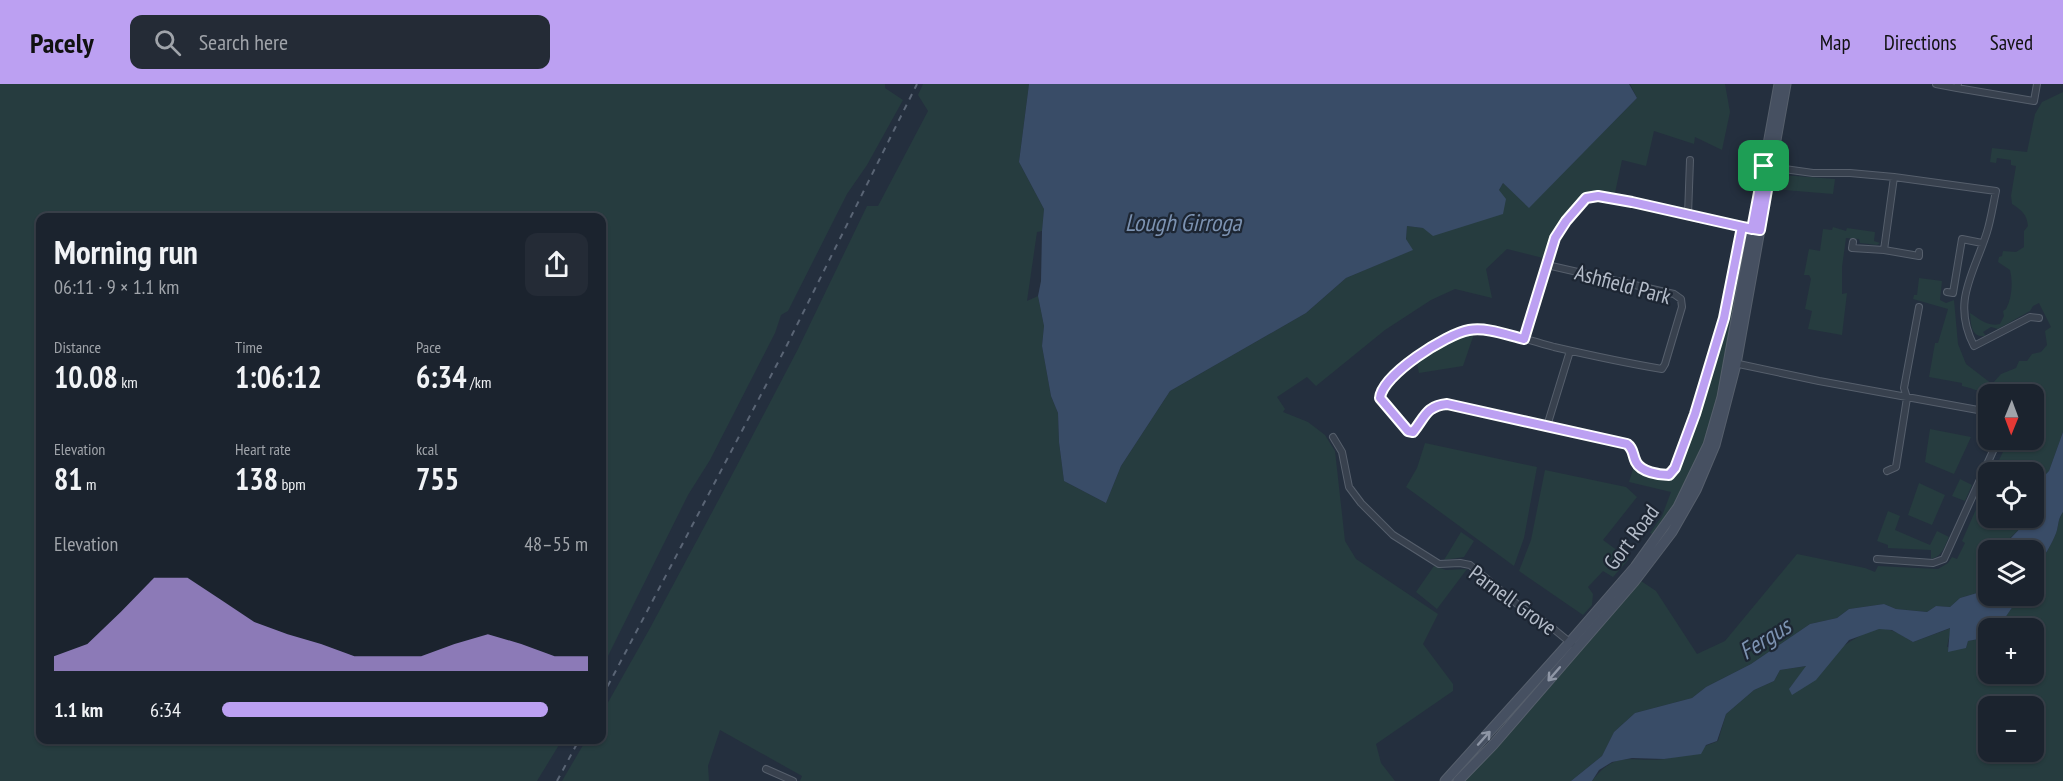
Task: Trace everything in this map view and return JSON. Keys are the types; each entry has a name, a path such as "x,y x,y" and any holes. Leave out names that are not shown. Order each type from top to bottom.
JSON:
{"main road":[{"name":"Gort Road","path":"1767,167 1779,84"},
{"name":"Gort Road","path":"1444,781 1634,582 1672,532 1696,490 1715,445 1732,363 1751,229 1786,84"},
{"name":"Gort Road","path":"1573,645 1635,567 1678,507 1708,445 1732,363"},
{"path":"1458,781 1493,745 1573,645"}],"street":[{"path":"1936,84 2034,101 2037,84"},
{"path":"1688,215 1690,159"},
{"path":"1767,167 1813,173 1850,173 1894,177 1996,191 1986,234 1964,297 1967,332 1974,346 2030,316 2039,318"},
{"path":"1884,250 1894,177"},
{"name":"Ashfield Park","path":"1547,426 1447,404 1436,405 1430,409 1413,432 1408,431 1380,398 1381,391 1432,345 1452,335 1470,330 1486,330 1570,351 1662,369 1682,307 1681,299 1674,294 1547,265 1555,238 1586,198 1605,197 1751,229"},
{"path":"1570,351 1547,426 1627,444 1632,448 1635,459 1642,469 1666,476 1673,473 1695,414 1751,229"},
{"path":"1947,292 1953,293 1963,230"},
{"path":"1962,239 1982,243"},
{"path":"1853,242 1852,248 1884,250 1919,256 1919,252"},
{"path":"1524,339 1547,265"},
{"path":"1887,471 1896,467 1907,398 1904,388 1919,307"},
{"path":"1732,363 1978,410"},
{"name":"Parnell Grove","path":"1333,437 1342,452 1349,488 1360,503 1393,535 1439,564 1470,565 1517,604 1573,645"},
{"path":"1877,559 1933,563 1944,559 1993,450"},
{"path":"766,769 793,781"}],"green space":[{"path":"0,84 885,84 885,88 903,100 867,165 847,194 788,311 781,315 775,333 710,460 688,495 606,660 606,213 36,213 36,744 560,744 537,781 0,781"},
{"path":"923,84 1029,84 1019,162 1044,209 1042,231 1037,232 1027,301 1038,296 1044,326 1042,346 1051,396 1058,413 1064,481 1106,503 1121,466 1170,391 1306,313 1346,278 1412,250 1406,239 1407,226 1423,228 1499,190 1503,183 1529,207 1637,98 1630,84 1725,84 1730,112 1722,150 1695,137 1694,144 1654,131 1646,166 1622,160 1615,193 1599,191 1587,193 1577,201 1553,230 1543,258 1507,249 1486,269 1492,298 1455,289 1431,300 1385,330 1316,386 1307,377 1277,397 1285,409 1283,412 1308,422 1325,435 1335,451 1345,541 1356,559 1438,614 1423,644 1453,684 1453,691 1376,744 1381,763 1395,781 800,781 802,776 720,730 708,766 709,781 562,781 584,744 606,744 606,706 649,630 798,349 867,206 878,206 928,111 918,95"},
{"path":"2063,92 2063,432 2049,471 2044,476 2044,462 1998,462 2004,450 2044,450 2044,384 1992,384 2001,374 2016,368 2019,361 2027,361 2032,354 2041,352 2047,345 2045,331 2051,327 2039,303 2030,311 1998,329 1991,327 1983,332 1986,336 1975,333 1970,313 1987,323 2000,324 2004,316 2003,311 2010,300 2012,285 2010,270 1998,262 1999,257 2002,256 2003,251 2016,252 2024,247 2024,231 2028,226 2023,213 2012,204 2011,196 2016,166 2011,165 2011,160 1997,158 1996,163 1990,162 1992,148 2027,152 2035,114 2042,102"},
{"path":"1782,175 1835,179 1833,194 1771,189 1774,180"},
{"path":"1833,227 1846,231 1847,228 1875,232 1874,241 1880,243 1877,245 1860,243 1859,239 1846,238 1842,267 1842,294 1847,293 1842,335 1808,329 1812,311 1805,309 1811,279 1809,275 1804,275 1809,249 1820,251 1823,229 1832,230"},
{"path":"1747,233 1749,236 1731,339 1715,408 1691,474 1673,509 1654,535 1650,533 1662,516 1671,492 1629,482 1634,466 1658,478 1669,478 1677,473 1700,411 1724,332 1744,236"},
{"path":"1919,278 1942,281 1940,300 1946,303 1954,300 1958,344 1966,364 1992,384 1978,384 1978,390 1962,386 1962,383 1929,377 1935,343 1938,343 1948,309 1913,299 1914,295 1917,295"},
{"path":"1474,334 1463,366 1419,373 1417,363 1430,353 1451,340"},
{"path":"1930,429 1971,437 1954,474 1925,462"},
{"path":"1425,443 1537,467 1524,538 1514,566 1406,487 1417,468"},
{"path":"1545,470 1626,487 1637,497 1603,540 1629,559 1613,577 1603,571 1588,587 1593,594 1592,605 1583,615 1519,571 1531,540"},
{"path":"1960,479 1972,485 1965,501 1952,496"},
{"path":"1919,483 1945,495 1932,525 1908,515"},
{"path":"1977,507 1978,528 2021,528 2010,540 1978,540 1977,593 1960,598 1950,607 1936,606 1927,612 1896,609 1884,604 1849,609 1837,618 1810,624 1751,664 1706,687 1692,698 1635,713 1614,732 1602,756 1571,781 1465,781 1641,581 1656,591 1697,654 1725,641 1797,554 1875,572 1878,566 1938,569 1948,563 1952,557 1957,559"},
{"path":"1888,511 1900,516 1895,530 1930,545 1937,531 1949,537 1941,553 1931,559 1931,550 1888,548 1888,545 1877,541"},
{"path":"2063,512 2063,781 1592,781 1601,771 1617,761 1670,758 1718,741 1726,714 1754,690 1774,681 1780,670 1807,666 1789,689 1845,645 1878,629 1892,631 1913,642 1951,628 1947,647 1966,648 1968,641 1978,639 1978,684 2044,684 2044,618 2005,618 2013,606 2044,606 2044,556 2053,540"},
{"path":"1461,532 1474,541 1464,557 1444,560"},
{"path":"1434,566 1446,570 1467,569 1437,609 1416,592"}],"water":[{"name":"Lough Girroga","path":"1029,84 1629,84 1637,98 1529,208 1503,183 1499,190 1506,199 1503,214 1433,236 1423,228 1407,226 1406,239 1413,250 1346,278 1306,313 1170,391 1121,466 1106,503 1064,481 1058,413 1051,396 1042,346 1044,326 1038,296 1041,281 1044,209 1019,162"},
{"path":"2063,432 2063,512 2051,545 2044,556 2044,540 2010,539 2020,528 2044,528 2044,476 2049,471"},
{"path":"1977,593 1978,606 2013,606 2005,618 1978,618 1978,639 1968,641 1966,648 1948,652 1950,628 1913,642 1892,630 1879,629 1849,640 1816,680 1792,695 1789,689 1806,666 1780,670 1774,681 1754,690 1726,714 1717,741 1706,745 1701,754 1664,759 1632,758 1612,762 1599,770 1592,781 1571,781 1602,756 1614,732 1635,713 1692,698 1706,687 1751,664 1810,624 1837,618 1849,609 1884,604 1896,609 1927,612 1936,606 1950,607 1960,598"}],"railway":[{"path":"606,689 785,349 917,84"},
{"path":"557,781 577,744"}],"route":[{"path":"1764,166 1752,229 1688,215 1632,202 1598,196 1586,198 1555,238 1524,339 1486,330 1470,330 1452,335 1432,345 1413,360 1385,385 1380,398 1408,431 1413,432 1430,409 1436,405 1447,404 1627,444 1632,448 1637,464 1642,469 1666,476 1673,473 1695,414 1724,318 1742,227 1760,230 1771,167 1764,166"}],"water label":[{"name":"Fergus","path":"1765,639"}]}
